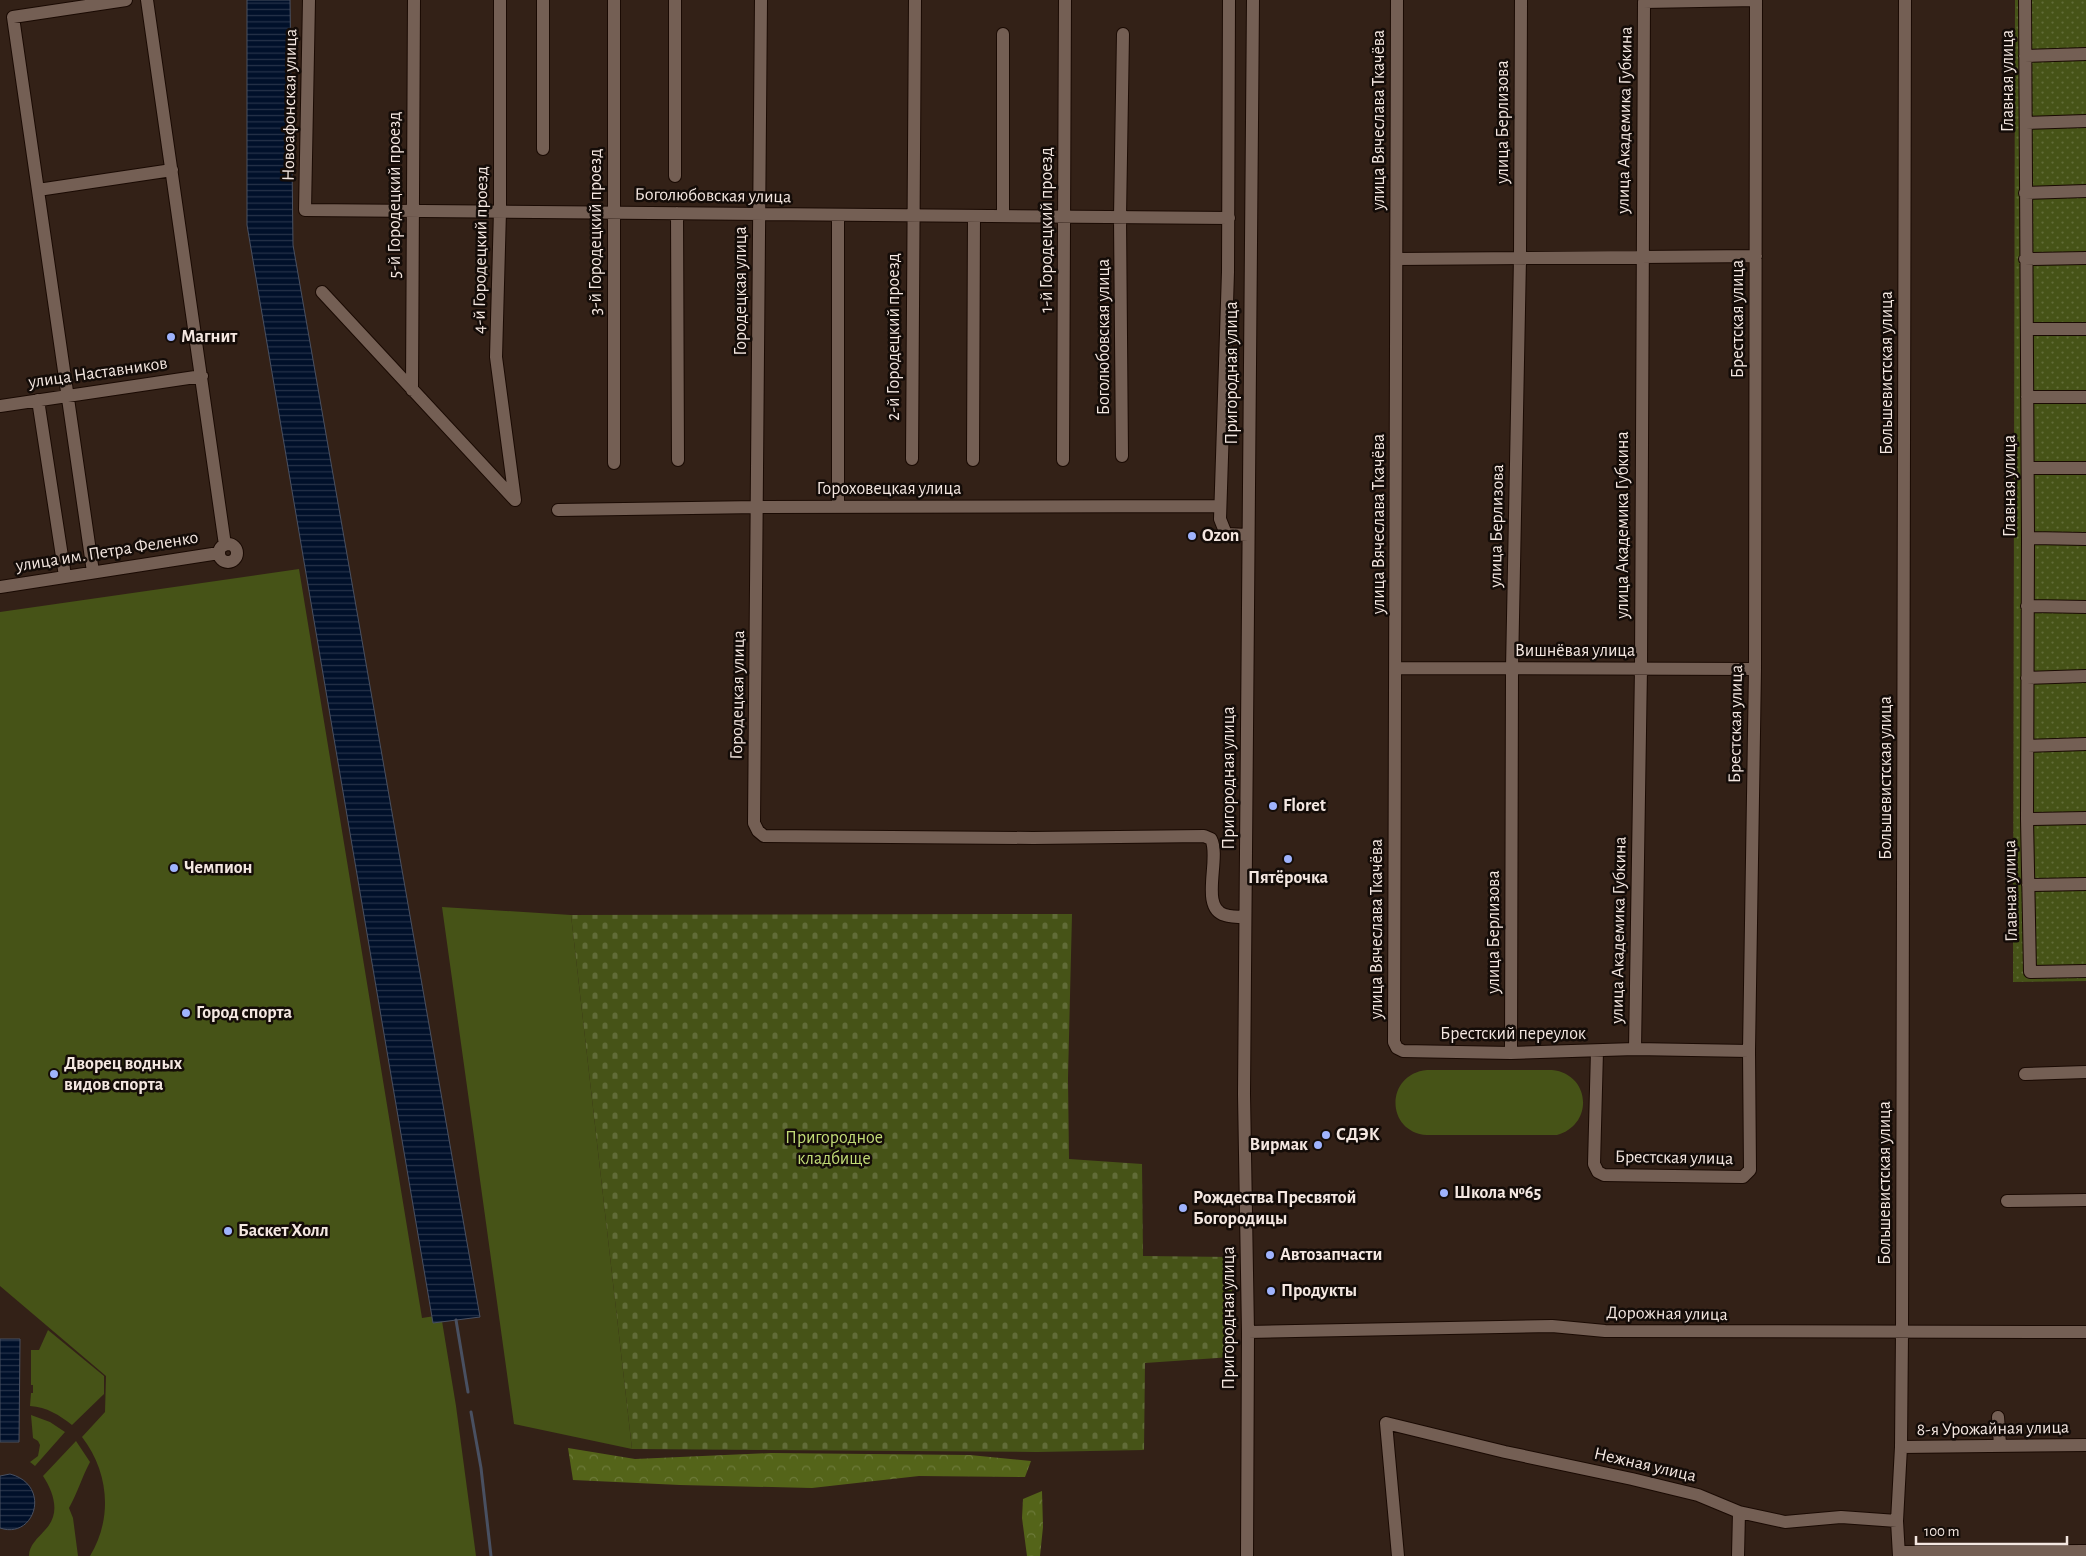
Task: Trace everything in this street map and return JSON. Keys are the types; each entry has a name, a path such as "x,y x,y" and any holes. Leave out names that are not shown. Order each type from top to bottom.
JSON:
{"street":[{"path":"93,572 13,17 126,0"},
{"path":"148,0 202,376"},
{"name":"Новоафонская улица","path":"305,210 309,0"},
{"name":"5-й Городецкий проезд","path":"412,390 414,0"},
{"name":"4-й Городецкий проезд","path":"412,390 515,500 496,357 500,211 500,0"},
{"path":"543,0 543,149"},
{"name":"3-й Городецкий проезд","path":"614,0 614,463"},
{"path":"675,0 676,176"},
{"name":"Городецкая улица","path":"761,0 754,823 758,831 764,836 1033,838 1204,836 1211,838 1215,846 1213,906 1226,916 1245,917"},
{"name":"2-й Городецкий проезд","path":"912,459 912,215 915,0"},
{"name":"1-й Городецкий проезд","path":"1063,460 1065,0"},
{"path":"1229,0 1229,218 1220,519 1226,534 1248,535"},
{"name":"Пригородная улица","path":"1247,1556 1248,1332 1244,1094 1252,0"},
{"name":"улица Вячеслава Ткачёва","path":"1397,0 1394,1042 1397,1048"},
{"name":"улица Берлизова","path":"1511,1054 1512,669 1520,258 1521,0"},
{"name":"улица Академика Губкина","path":"1635,1049 1641,668 1641,257 1644,2 1756,0"},
{"name":"Брестская улица","path":"1598,1051 1594,1164 1598,1172 1604,1174 1743,1177 1750,1170 1749,1051 1755,669 1756,0"},
{"name":"Большевистская улица","path":"1899,1554 1897,1521 1901,1447 1902,1333 1906,0"},
{"name":"Главная улица","path":"2025,0 2025,259 2028,468 2027,819 2030,972 2086,971"},
{"path":"1003,34 1003,216"},
{"name":"Боголюбовская улица","path":"1122,456 1120,217 1123,34"},
{"path":"2026,56 2086,54"},
{"path":"2026,123 2086,121"},
{"path":"38,190 172,170"},
{"path":"2025,193 2086,191"},
{"name":"Боголюбовская улица","path":"305,210 1229,218"},
{"path":"677,213 678,460"},
{"path":"838,214 838,507"},
{"path":"973,460 974,216"},
{"path":"1397,258 1756,256"},
{"path":"2025,259 2086,258"},
{"path":"1228,272 1250,272"},
{"path":"322,292 412,390"},
{"path":"2027,329 2086,329"},
{"name":"улица Наставников","path":"0,406 202,376"},
{"name":"улица им. Петра Феленко","path":"0,587 222,549 202,376"},
{"path":"2027,397 2086,397"},
{"path":"38,400 64,576"},
{"path":"2028,468 2086,468"},
{"name":"Гороховецкая улица","path":"558,510 758,507 1220,506"},
{"path":"2028,538 2086,539"},
{"path":"2027,606 2086,607"},
{"name":"Вишнёвая улица","path":"1396,668 1755,669"},
{"path":"2027,678 2086,676"},
{"path":"2028,746 2086,744"},
{"path":"2027,819 2086,818"},
{"path":"2028,885 2086,884"},
{"name":"Брестский переулок","path":"1397,1048 1403,1051 1511,1054 1635,1049 1749,1051"},
{"path":"2026,1074 2086,1072"},
{"path":"2007,1201 2086,1200"},
{"name":"Дорожная улица","path":"1248,1332 1552,1326 1605,1331 1902,1333 2002,1338 2086,1332"},
{"path":"1998,1417 2000,1445"},
{"name":"Нежная улица","path":"1398,1556 1386,1423 1505,1452 1642,1481 1698,1495 1739,1512 1785,1522 1840,1517 1897,1521"},
{"name":"8-я Урожайная улица","path":"1901,1447 2086,1445"},
{"path":"1738,1556 1739,1512"},
{"path":"1899,1554 1998,1554 2086,1551"}],"green space":[{"path":"2015,0 2086,0 2086,981 2013,982"},
{"name":"Город спорта","path":"299,569 422,1318 441,1315 456,1406 476,1556 90,1556 102,1526 105,1511 105,1495 98,1465 82,1437 105,1412 106,1376 0,1286 0,612"},
{"path":"442,907 571,915 632,1449 514,1424"},
{"name":"Пригородное кладбище","path":"1072,914 1068,1078 1069,1159 1142,1164 1143,1256 1232,1257 1232,1357 1145,1363 1144,1450 1037,1452 632,1449 571,915"},
{"path":"1427,1070 1552,1070 1565,1074 1574,1080 1583,1100 1582,1111 1577,1121 1569,1130 1557,1135 1427,1135 1413,1132 1403,1124 1397,1114 1397,1092 1403,1081 1413,1074"},
{"path":"48,1330 104,1376 104,1394 72,1425 52,1412 30,1406 31,1393 33,1393 33,1385 31,1385 31,1350 39,1350"},
{"path":"31,1415 50,1422 65,1432 35,1466 30,1462 38,1456 40,1445 33,1438"},
{"path":"76,1441 90,1462 69,1508 73,1518 78,1556 29,1556 32,1545 50,1524 53,1517 53,1496 43,1476"},
{"path":"568,1448 635,1459 771,1453 970,1455 1031,1461 1025,1477 919,1476 812,1488 680,1485 573,1480"},
{"path":"1042,1491 1043,1527 1040,1556 1027,1556 1022,1518 1023,1499"}],"water":[{"path":"247,0 290,0 293,245 480,1317 433,1323 247,225"},
{"path":"0,1339 20,1339 19,1442 0,1442"},
{"path":"10,1474 23,1480 31,1489 35,1499 34,1510 30,1519 22,1526 12,1530 0,1528 0,1476"}],"waterway":[{"path":"456,1320 468,1392"},
{"path":"471,1412 481,1468 491,1556"}],"place":[{"name":"Магнит","path":"171,337"},
{"name":"Ozon","path":"1192,536"},
{"name":"Floret","path":"1273,806"},
{"name":"Пятёрочка","path":"1288,859"},
{"name":"Чемпион","path":"174,868"},
{"name":"Город спорта","path":"186,1013"},
{"name":"Дворец водных видов спорта","path":"54,1074"},
{"name":"СДЭК","path":"1326,1135"},
{"name":"Вирмак","path":"1318,1145"},
{"name":"Школа №65","path":"1444,1193"},
{"name":"Рождества Пресвятой Богородицы","path":"1183,1208"},
{"name":"Баскет Холл","path":"228,1231"},
{"name":"Автозапчасти","path":"1270,1255"},
{"name":"Продукты","path":"1271,1291"}]}
